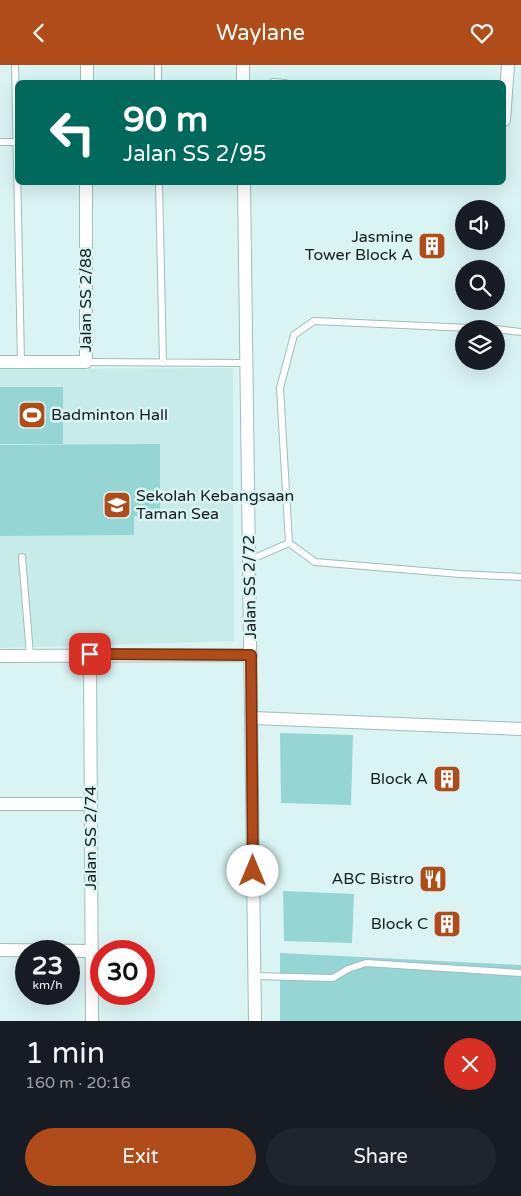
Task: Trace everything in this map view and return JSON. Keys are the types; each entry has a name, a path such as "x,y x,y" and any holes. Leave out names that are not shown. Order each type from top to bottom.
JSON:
{"street":[{"path":"87,65 87,80"},
{"path":"243,65 243,80"},
{"path":"506,82 508,65"},
{"name":"Jalan SS 2/88","path":"0,362 86,362 86,185"},
{"name":"Jalan SS 2/72","path":"244,185 252,718 254,1021"},
{"path":"0,656 90,654 251,655"},
{"name":"Jalan SS 2/74","path":"90,654 91,940"},
{"path":"252,718 521,729"},
{"path":"0,804 91,804"},
{"path":"0,950 90,951"},
{"name":"Jalan SS 2/74","path":"92,1005 92,1021"}],"lane":[{"path":"15,65 15,80"},
{"path":"158,65 158,80"},
{"path":"0,142 15,141"},
{"path":"17,185 21,362"},
{"path":"159,185 163,363"},
{"path":"289,543 280,388 294,335 314,321 455,327"},
{"path":"505,330 521,332"},
{"path":"86,362 247,363"},
{"path":"250,559 289,543"},
{"path":"289,543 315,562 521,577"},
{"path":"22,557 30,655"},
{"path":"254,976 334,977 348,969 366,963 521,973"}],"shaded area":[{"name":"Sekolah Kebangsaan Taman Sea","path":"233,368 234,641 0,648 0,369"},
{"name":"Badminton Hall","path":"0,387 63,387 63,444 0,444"},
{"path":"160,444 160,516 134,516 134,535 0,536 0,445"},
{"path":"280,733 353,735 351,805 281,803"},
{"path":"283,891 354,894 352,943 284,941"},
{"path":"280,953 521,965 521,1021 280,1021"}],"place":[{"name":"Jasmine Tower Block A","path":"432,246"},
{"name":"Badminton Hall","path":"32,415"},
{"name":"Sekolah Kebangsaan Taman Sea","path":"117,505"},
{"name":"Block A","path":"447,779"},
{"name":"ABC Bistro","path":"433,879"},
{"name":"Block C","path":"447,924"}],"route":[{"path":"90,654 251,655 253,871"}]}
